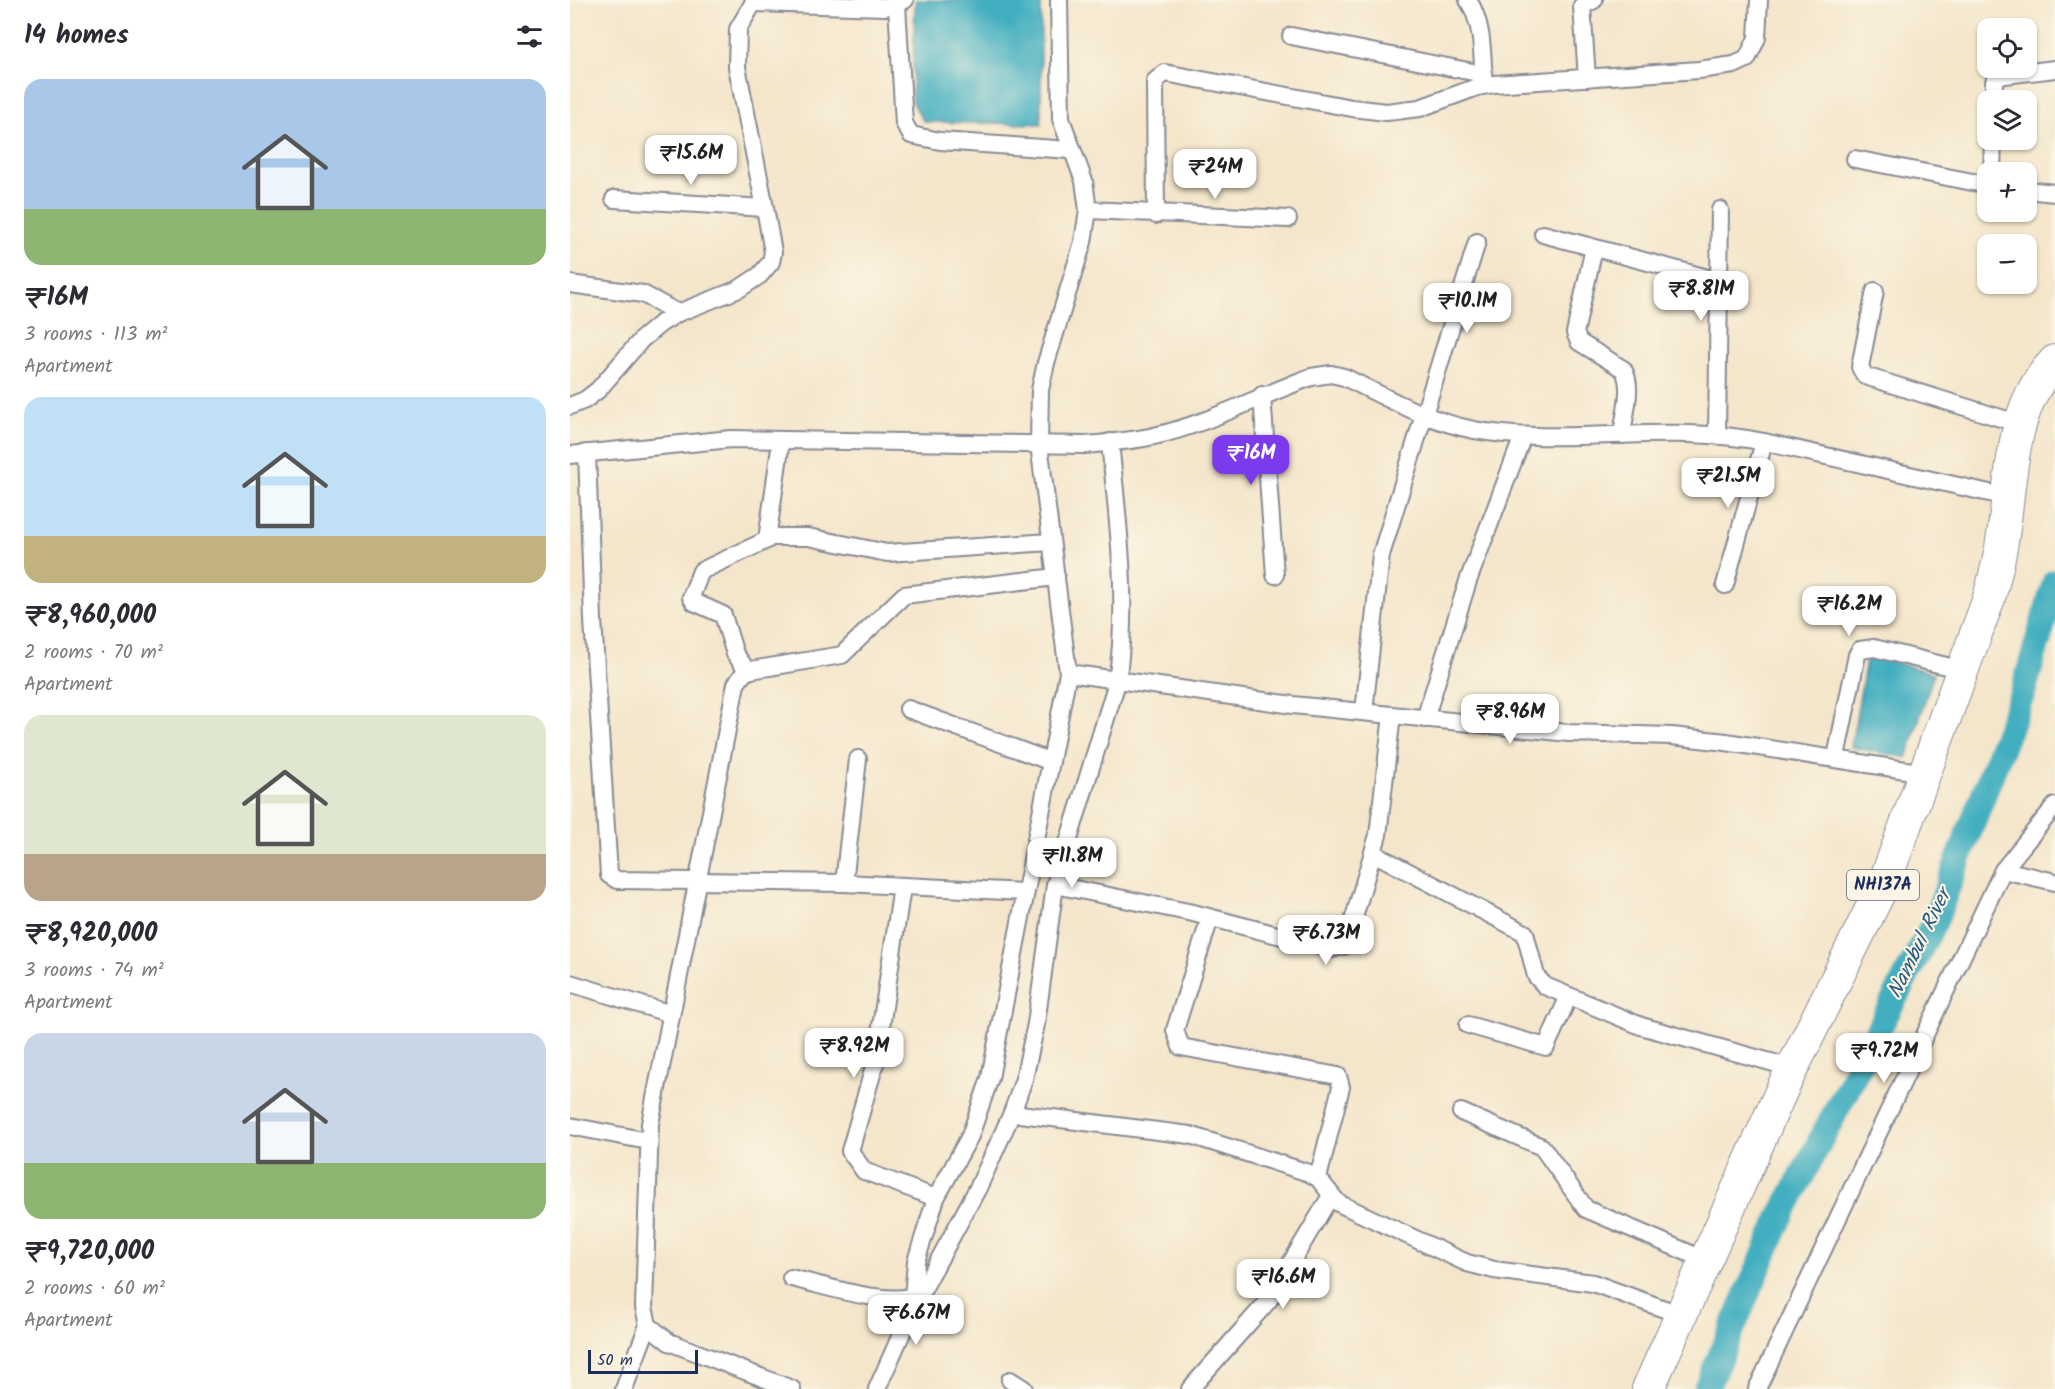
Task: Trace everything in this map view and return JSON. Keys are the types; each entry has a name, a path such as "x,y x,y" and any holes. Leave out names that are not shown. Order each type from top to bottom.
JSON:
{"highway":[{"name":"NH137A","path":"1648,1389 1792,1068 1868,918 1925,773 1999,564 2007,497 2020,424 2033,391 2055,361"}],"street":[{"path":"877,1389 912,1311 916,1261 936,1198 973,1130 990,1078 1014,967 1049,761 1068,673 1039,444 1041,390 1046,363 1083,242 1088,210 1084,181 1070,150 1059,108 1059,0"},
{"path":"1468,0 1475,11 1480,27 1484,80"},
{"path":"1587,78 1582,6 1594,0"},
{"path":"1291,36 1484,80 1587,78 1699,70 1734,65 1747,59 1757,38 1759,0"},
{"path":"570,406 585,400 598,390 642,339 678,313 739,289 765,270 773,252 737,67 738,29 754,1 885,7 901,3 904,123 911,135 940,141 1070,150"},
{"path":"1994,90 1997,76 2055,69"},
{"path":"1148,214 1155,81 1165,73 1352,108 1386,112 1420,108 1484,80"},
{"path":"1855,159 1977,183"},
{"path":"2037,191 2055,193"},
{"path":"614,199 765,208"},
{"path":"1088,210 1288,219"},
{"path":"1716,435 1720,210"},
{"path":"1543,234 1719,281"},
{"path":"1364,712 1381,555 1477,242"},
{"path":"1594,248 1575,333 1579,342 1623,369 1626,374 1628,385 1622,435"},
{"path":"570,284 643,294 678,313"},
{"path":"1875,291 1860,367 1865,376 2020,424"},
{"path":"570,455 695,441 1085,445 1154,436 1190,426 1262,395 1311,377 1331,374 1344,376 1425,416 1473,430 1523,436 1716,435 1764,442 2007,497"},
{"path":"1262,395 1275,575"},
{"path":"1425,719 1468,581 1523,436"},
{"path":"748,671 735,654 723,615 691,599 701,571 764,542 768,537 781,441"},
{"path":"791,1278 869,1295 913,1298 923,1291 979,1186 1012,1113 1024,1079 1036,1024 1055,885 1102,679 1124,606 1110,442"},
{"path":"1725,585 1764,442"},
{"path":"587,453 609,875 617,880 844,883 1025,892"},
{"path":"768,537 808,537 869,552 887,553 1051,542"},
{"path":"624,1389 648,1325 644,1307 648,1141 670,1014 736,684 748,671 842,655 904,595 1056,577"},
{"path":"1836,757 1857,655 1860,650 1874,648 1962,670"},
{"path":"1068,673 1425,719 1569,733 1672,736 1836,757 1925,773"},
{"path":"908,709 1049,761"},
{"path":"1055,885 1210,918 1331,949 1338,948 1349,940 1378,835 1392,715"},
{"path":"844,883 858,759"},
{"path":"1757,1389 2003,870 2055,806"},
{"path":"1373,853 1526,933 1538,980 1545,986 1641,1026 1792,1068"},
{"path":"2003,870 2055,882"},
{"path":"902,887 876,1060 850,1151 864,1172 936,1198"},
{"path":"1210,918 1175,1030 1176,1038 1181,1047 1338,1076 1341,1087 1318,1179"},
{"path":"570,983 670,1014"},
{"path":"1468,1024 1546,1047 1569,996"},
{"path":"1461,1112 1542,1147 1586,1209 1705,1260"},
{"path":"1012,1113 1190,1135 1309,1173 1318,1179 1330,1197 1338,1203 1480,1267 1593,1283 1681,1315"},
{"path":"570,1126 648,1141"},
{"path":"1190,1389 1269,1300 1330,1197"},
{"path":"648,1325 669,1342 792,1389"}],"water":[{"path":"915,0 1041,2 1041,124 924,122 912,102"},
{"path":"1867,655 1934,673 1907,758 1851,747"}],"waterway":[{"name":"Nambul River","path":"1706,1389 1781,1216 1934,923 2023,692 2055,582"}]}
